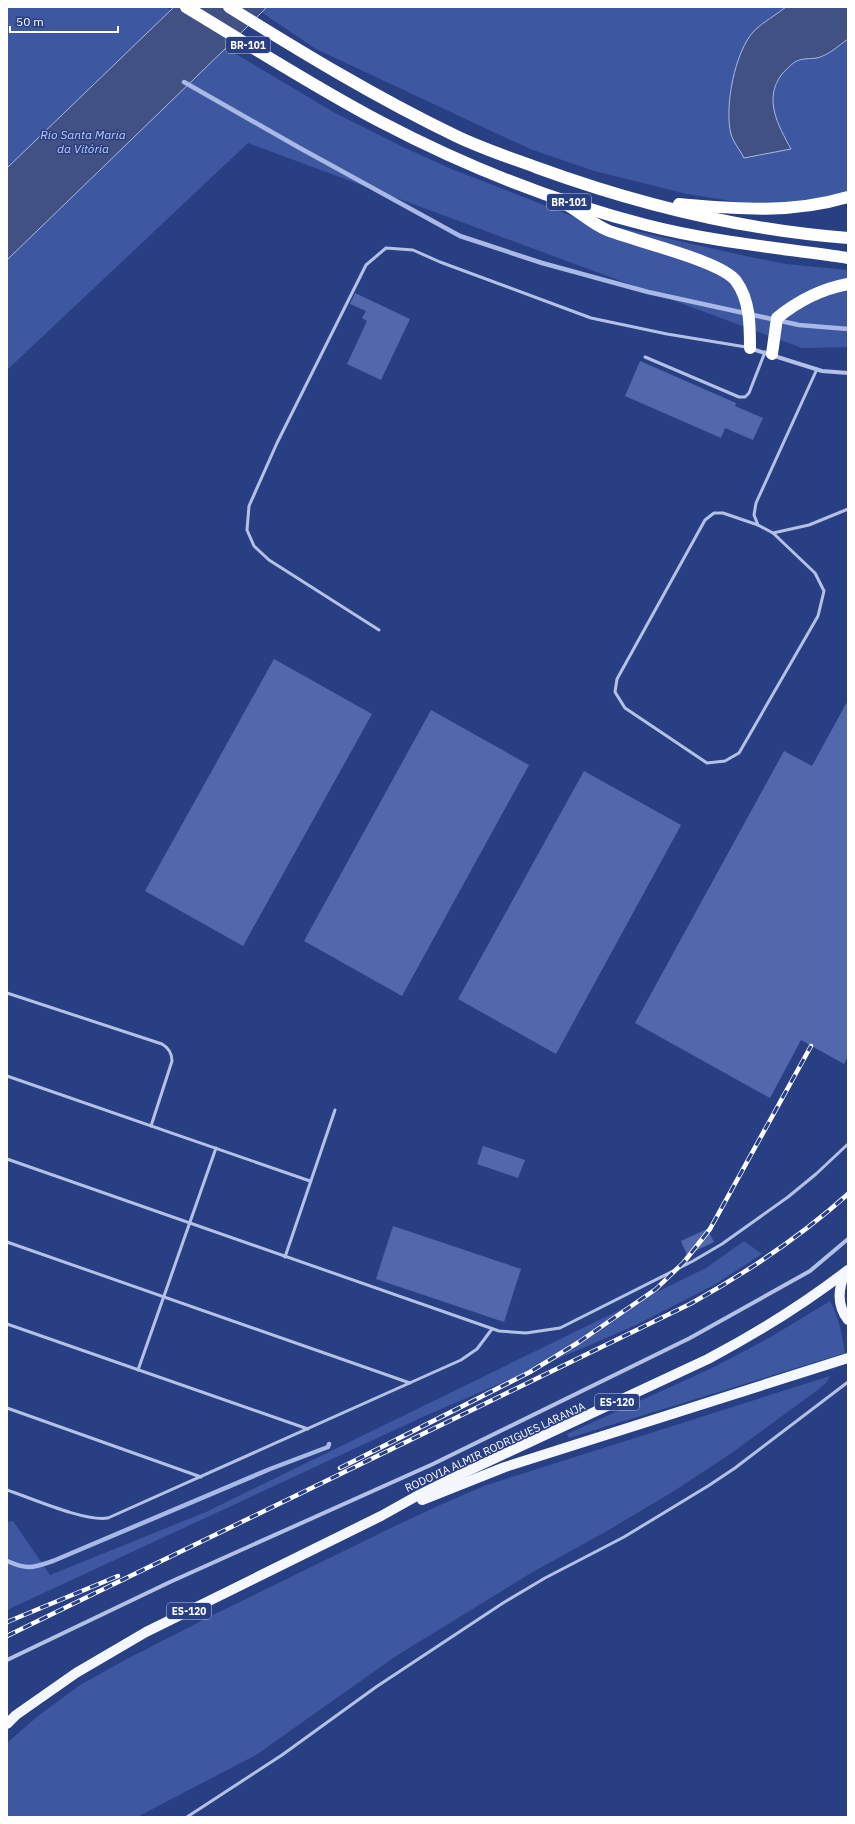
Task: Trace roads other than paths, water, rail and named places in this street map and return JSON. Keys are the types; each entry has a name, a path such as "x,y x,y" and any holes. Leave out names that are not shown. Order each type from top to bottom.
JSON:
{"highway":[{"name":"BR-101","path":"186,7 310,82 382,123 487,172 558,198 646,225 724,241 848,258"},
{"name":"BR-101","path":"228,7 325,67 457,137 569,180 639,201 729,222 802,235 848,238"},
{"path":"639,201 740,209 777,209 814,204 848,197"},
{"path":"558,198 605,230 716,267 735,279 744,294 750,320 750,348"},
{"path":"769,353 777,318 805,298 828,288 848,284"}],"main road":[{"path":"846,1272 840,1287 839,1301 844,1316 848,1320"},
{"name":"RODOVIA ALMIR RODRIGUES LARANJA","path":"7,1724 16,1715 76,1673 146,1632 381,1516 415,1497 462,1474 708,1359 737,1344 794,1309 846,1272"},
{"name":"RODOVIA ALMIR RODRIGUES LARANJA","path":"381,1516 505,1467 848,1358"}],"street":[{"path":"750,348 817,369 848,373"},
{"path":"7,1660 170,1582 433,1464 690,1338 810,1271 848,1239"}],"lane":[{"path":"379,630 269,560 254,546 247,530 249,506 277,443 366,265 386,248 413,250 440,262 591,318 667,334 750,348"},
{"path":"645,357 739,398 745,397 749,393 769,353"},
{"path":"758,526 754,515 756,503 817,369"},
{"path":"773,533 808,525 848,509"},
{"path":"714,513 723,513 773,533 815,573 824,591 818,616 739,753 725,761 707,763 625,708 616,692 617,679 705,520 714,513"},
{"path":"7,993 162,1044 168,1048 172,1056 172,1061 151,1126"},
{"path":"7,1076 310,1181"},
{"path":"285,1256 335,1110"},
{"path":"7,1159 492,1329 526,1333 560,1328 693,1261 722,1244 788,1197 816,1174 848,1144"},
{"path":"138,1370 216,1148"},
{"path":"7,1242 410,1383"},
{"path":"7,1324 308,1429"},
{"path":"7,1490 87,1517 100,1519 115,1515 470,1355 485,1341 492,1329"},
{"path":"187,1817 282,1755 376,1687 510,1599 545,1578 624,1537 708,1486 735,1468 848,1382"},
{"path":"7,1408 201,1477"}],"water":[{"name":"Rio Santa Maria da Vitória","path":"174,7 267,7 7,260 7,168"},
{"path":"786,7 848,7 848,39 821,57 803,59 795,62 782,74 776,83 773,102 774,112 781,131 791,149 744,158 732,137 729,123 730,95 737,65 747,40 754,31"}],"waterway":[{"path":"184,82 298,147 460,236 542,263 648,292 799,325 848,329"},
{"path":"7,1561 25,1567 53,1561 270,1469 328,1447 329,1444"}],"railway":[{"path":"340,1468 530,1372 579,1342 656,1289 684,1262 710,1229 811,1046"},
{"path":"7,1636 690,1304 732,1280 772,1254 792,1240 848,1194"},
{"path":"7,1622 118,1576"}]}
